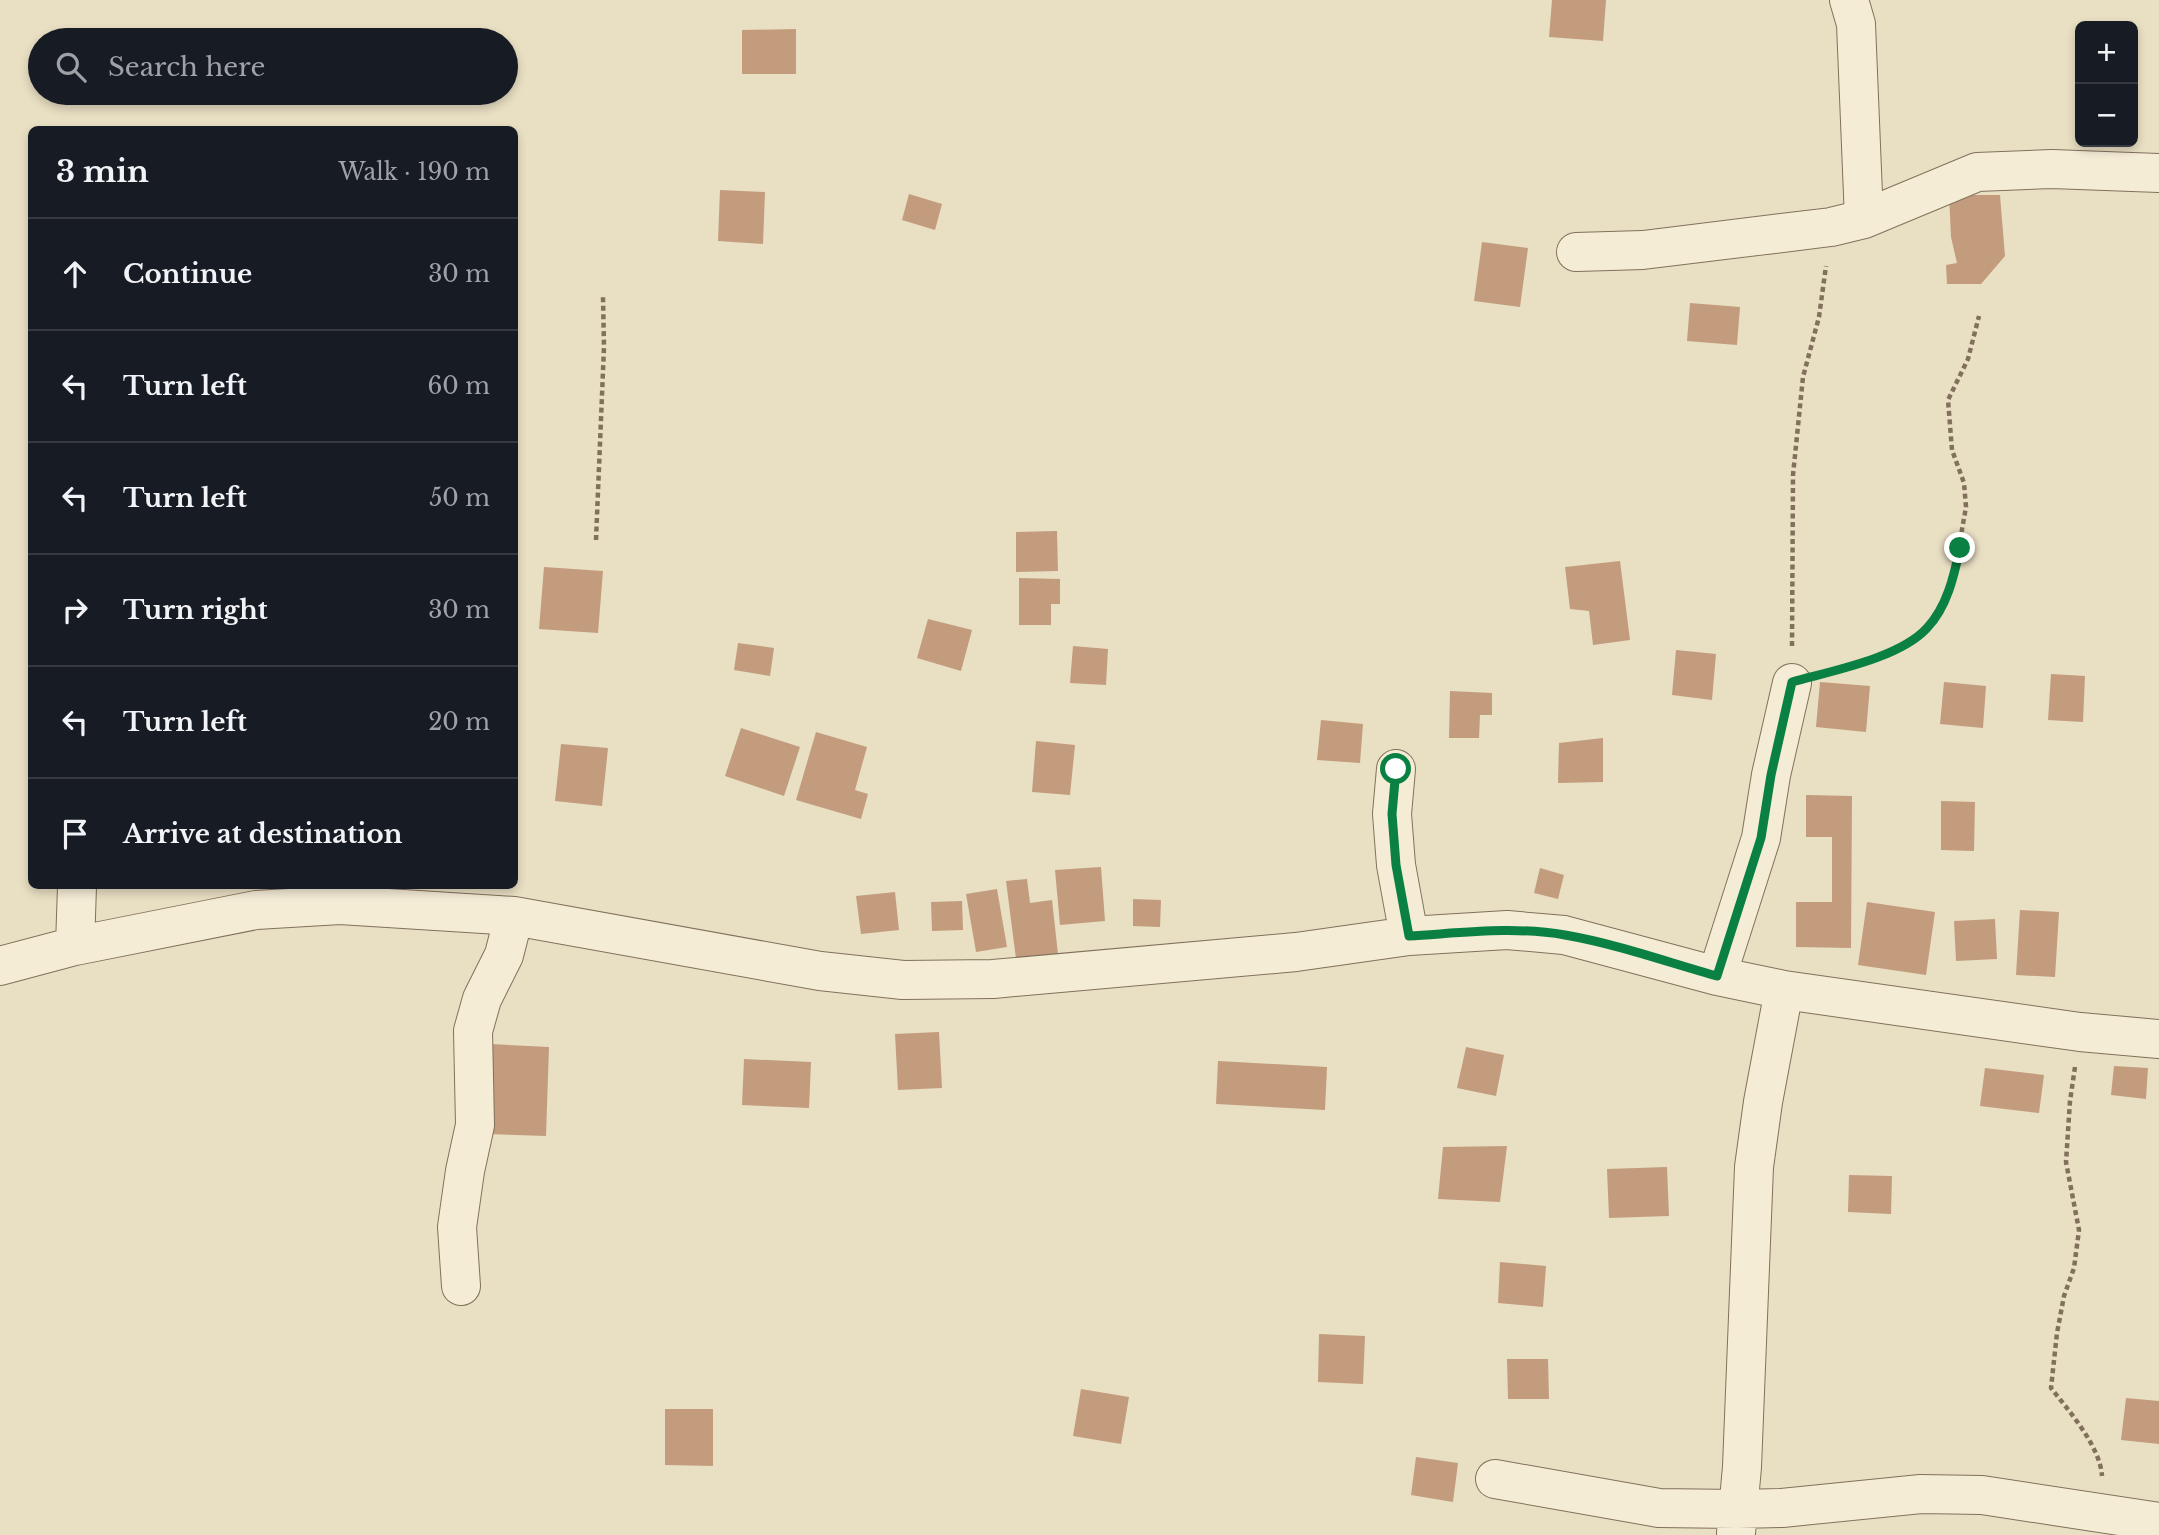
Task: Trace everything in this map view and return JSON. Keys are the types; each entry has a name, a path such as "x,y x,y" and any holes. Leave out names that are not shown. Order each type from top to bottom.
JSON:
{"street":[{"path":"1847,223 1856,24 1849,0"},
{"path":"1576,252 1643,250 1847,223 1924,196 1978,172 2052,169 2159,173"},
{"path":"1717,976 1761,838 1771,775 1792,682"},
{"path":"1396,769 1392,814 1396,865 1409,936"},
{"path":"75,946 77,889"},
{"path":"0,966 75,946 256,910 340,905 514,916 820,971 904,980 993,979 1296,952 1409,936 1507,930 1564,935 1717,976 1784,990 2080,1031 2159,1039"},
{"path":"461,1286 457,1227 464,1171 475,1125 473,1031 482,999 504,955 514,916"},
{"path":"1736,1522 1742,1467 1754,1167 1784,990"},
{"path":"1495,1479 1736,1522 1782,1508 1921,1494 1982,1495 2159,1522"}],"path":[{"path":"1847,223 1803,377 1793,475 1792,682 1904,647 1928,628 1944,602 1953,580 1966,507 1964,483 1952,450 1948,400 1968,359 1979,316"},
{"path":"596,540 604,346 603,297"},
{"path":"2080,1031 2070,1101 2066,1162 2080,1230 2074,1268 2064,1296 2057,1332 2051,1388 2075,1419 2101,1464 2105,1515"}],"building":[{"path":"1552,0 1606,0 1603,41 1549,37"},
{"path":"796,29 796,74 742,74 742,30"},
{"path":"720,190 765,192 763,244 718,241"},
{"path":"909,194 942,204 935,230 902,220"},
{"path":"1949,195 2000,195 2005,256 1981,284 1947,284 1946,265 1957,263 1951,237"},
{"path":"1482,242 1528,248 1520,307 1474,301"},
{"path":"1690,303 1740,307 1737,345 1687,341"},
{"path":"1057,531 1058,571 1016,572 1016,532"},
{"path":"1620,561 1630,640 1593,645 1589,611 1570,609 1565,567"},
{"path":"544,567 603,571 598,633 539,629"},
{"path":"1019,578 1060,579 1060,604 1051,604 1051,625 1019,625"},
{"path":"928,619 972,630 961,671 917,658"},
{"path":"738,643 774,648 770,676 734,670"},
{"path":"1073,646 1108,649 1106,685 1070,683"},
{"path":"1676,650 1716,654 1712,700 1672,695"},
{"path":"2051,674 2085,676 2083,722 2048,720"},
{"path":"1820,682 1870,686 1866,732 1816,727"},
{"path":"1944,682 1986,686 1983,728 1940,724"},
{"path":"1450,691 1492,693 1492,715 1480,715 1479,738 1449,738"},
{"path":"1321,720 1363,724 1360,763 1317,760"},
{"path":"741,728 800,747 784,796 725,776"},
{"path":"816,732 867,747 855,790 868,794 861,819 796,800"},
{"path":"1603,738 1603,782 1558,783 1559,743"},
{"path":"1036,741 1075,745 1070,795 1032,792"},
{"path":"561,744 608,748 602,806 555,801"},
{"path":"1806,795 1852,796 1851,948 1796,947 1796,902 1832,902 1832,837 1806,837"},
{"path":"1941,801 1975,802 1974,851 1941,850"},
{"path":"1101,867 1105,921 1060,925 1055,870"},
{"path":"1540,868 1564,875 1558,899 1534,893"},
{"path":"1027,879 1030,903 1052,900 1058,954 1016,959 1006,881"},
{"path":"997,889 1007,947 976,952 966,894"},
{"path":"895,892 899,930 861,934 856,896"},
{"path":"1133,899 1161,900 1160,927 1133,926"},
{"path":"962,901 963,930 932,931 931,902"},
{"path":"1867,902 1935,912 1926,975 1858,965"},
{"path":"2020,910 2059,912 2055,977 2016,975"},
{"path":"1995,919 1997,959 1956,961 1954,921"},
{"path":"939,1032 942,1088 898,1090 895,1034"},
{"path":"491,1044 549,1047 546,1136 487,1134"},
{"path":"1466,1047 1504,1055 1496,1096 1457,1088"},
{"path":"744,1059 811,1062 809,1108 742,1105"},
{"path":"1218,1061 1327,1067 1325,1110 1216,1104"},
{"path":"2114,1066 2148,1068 2146,1099 2111,1095"},
{"path":"1985,1068 2044,1075 2039,1113 1980,1106"},
{"path":"1507,1146 1500,1202 1438,1199 1443,1147"},
{"path":"1667,1167 1669,1216 1609,1218 1607,1169"},
{"path":"1849,1175 1892,1176 1891,1214 1848,1212"},
{"path":"1500,1262 1546,1266 1543,1307 1498,1303"},
{"path":"1319,1334 1365,1336 1363,1384 1318,1382"},
{"path":"1507,1359 1548,1359 1549,1399 1508,1399"},
{"path":"1081,1389 1129,1397 1121,1444 1073,1436"},
{"path":"2126,1398 2159,1401 2159,1444 2121,1440"},
{"path":"665,1409 713,1409 713,1466 665,1465"},
{"path":"1416,1457 1458,1463 1453,1502 1411,1495"}],"route":[{"path":"1396,769 1392,814 1396,865 1409,936 1507,930 1564,935 1717,976 1761,838 1771,775 1792,682 1904,647 1928,628 1944,602 1953,580 1960,548"}]}
